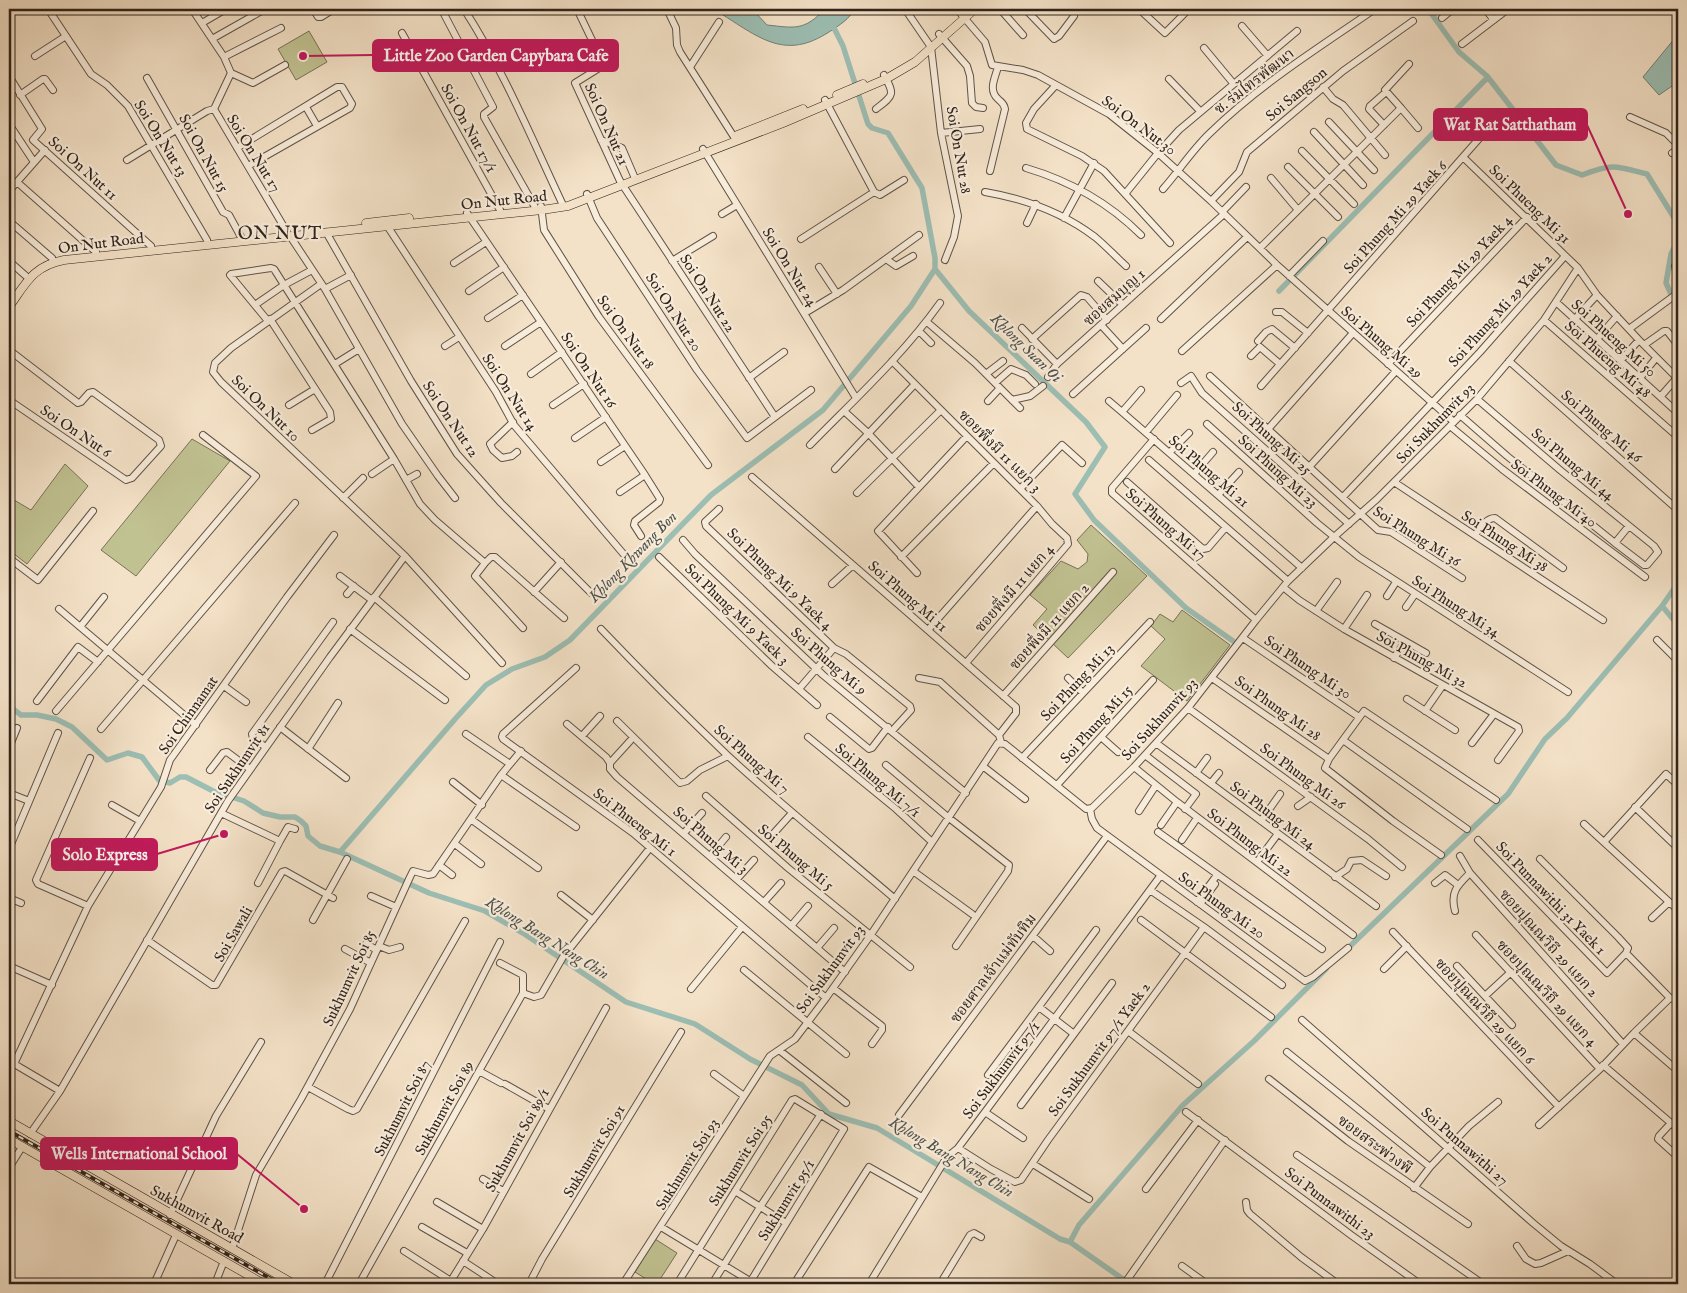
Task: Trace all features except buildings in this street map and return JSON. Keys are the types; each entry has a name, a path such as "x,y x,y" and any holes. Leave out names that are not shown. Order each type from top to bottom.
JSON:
{"main road":[{"name":"On Nut Road","path":"963,16 968,9"},
{"name":"On Nut Road","path":"468,215 500,210 564,207 826,102 885,77 930,44 963,16 975,9"},
{"name":"On Nut Road","path":"621,183 634,176 704,151 734,137 826,102"},
{"name":"On Nut Road","path":"9,307 36,272 54,262 386,223 539,208 588,196"},
{"name":"On Nut Road","path":"9,299 26,276 38,264 52,258 207,240 289,234"},
{"name":"Sukhumvit Road","path":"9,1121 294,1284"},
{"path":"22,1147 30,1134"},
{"name":"Sukhumvit Road","path":"9,1139 264,1284"}],"street":[{"name":"Soi On Nut 13","path":"48,9 91,74 107,85 128,106 207,240"},
{"path":"192,9 224,57 231,73 253,83 286,65"},
{"path":"202,24 226,9"},
{"path":"212,39 265,9"},
{"path":"313,9 318,17 321,17 334,9"},
{"path":"464,9 510,87 562,203"},
{"name":"Soi On Nut 21","path":"576,9 604,65 575,84 621,183"},
{"path":"667,9 676,28 677,46 734,137"},
{"path":"905,9 930,44"},
{"path":"1000,9 1023,35"},
{"path":"1025,9 1054,38 1059,36 1074,16"},
{"path":"1140,9 1165,33 1189,9"},
{"name":"ซ. ร่มไทรพัฒนา","path":"1163,189 1209,134 1275,77 1375,9"},
{"path":"1442,18 1453,9"},
{"path":"1484,9 1494,20"},
{"path":"1462,44 1508,9"},
{"name":"Soi On Nut 18","path":"444,14 492,107 484,114 484,117 539,208 544,230 599,317 708,465"},
{"path":"963,16 985,42 990,63 998,67 992,89 993,94 1004,103 1005,109 990,171"},
{"name":"Soi Sangson","path":"1211,202 1239,172 1247,152 1343,71 1413,21"},
{"path":"690,67 719,22"},
{"path":"1242,26 1267,55"},
{"path":"224,57 281,28"},
{"path":"1125,194 1179,130 1297,31"},
{"name":"Soi On Nut 17/1","path":"402,33 500,210"},
{"path":"36,56 66,36"},
{"path":"940,36 967,66 970,76 972,103 976,107 983,108"},
{"name":"Soi On Nut 28","path":"930,44 941,133 958,216 954,237 945,260"},
{"path":"1204,48 1233,83"},
{"path":"1384,125 1369,109 1370,106 1386,92 1386,88 1409,64"},
{"name":"Soi On Nut 30","path":"998,67 1023,70 1056,85 1110,114 1178,171 1291,278"},
{"name":"Soi On Nut 17","path":"231,73 214,110 289,234"},
{"name":"Soi On Nut 11","path":"9,76 42,129 33,140 151,246"},
{"path":"876,109 892,95 885,77"},
{"name":"Soi On Nut 15","path":"147,78 223,212 228,214 241,237"},
{"path":"1169,78 1200,111"},
{"path":"20,95 42,79 53,90"},
{"path":"1056,85 1034,109 1027,120 1026,127 1094,163 1104,171 1170,243"},
{"path":"237,148 337,87 341,87 352,104 350,108 248,166"},
{"path":"1323,87 1333,99 1343,105 1385,155"},
{"path":"1386,92 1418,128"},
{"path":"826,102 874,192 880,195 904,180"},
{"path":"306,107 318,126"},
{"path":"1260,248 1401,108"},
{"path":"127,160 150,144 207,111 214,110"},
{"name":"Soi Phung Mi 29 Yaek 6","path":"1260,386 1464,158 1499,116"},
{"path":"1630,117 1666,133 1676,149"},
{"path":"1329,122 1374,170"},
{"path":"9,124 34,162"},
{"path":"941,133 980,129"},
{"path":"1314,132 1363,185"},
{"path":"601,140 622,148 634,176"},
{"path":"9,191 45,150"},
{"name":"Soi On Nut 24","path":"704,151 805,310 856,398"},
{"path":"1302,151 1328,180 1354,204"},
{"name":"Soi Phueng Mi 31","path":"1464,158 1578,268 1597,295 1676,378 1661,396"},
{"path":"1064,218 1094,163"},
{"path":"1288,167 1338,218"},
{"path":"1026,168 1044,173 1080,189 1123,218 1141,235"},
{"path":"1271,178 1298,210"},
{"path":"16,182 96,252"},
{"name":"Soi On Nut 22","path":"621,183 775,418"},
{"name":"ซอยสมบุญ 1","path":"1048,377 1057,364 1223,213 1246,187"},
{"path":"801,239 874,192"},
{"path":"985,192 1013,197 1036,204 1064,218 1095,237 1126,266"},
{"name":"Soi On Nut 20","path":"588,196 598,218 697,370 747,438 775,418"},
{"path":"1027,223 1036,204"},
{"path":"722,214 738,205"},
{"name":"Soi On Nut 16","path":"468,215 584,384 660,500 635,521 634,525 642,536"},
{"name":"Soi Phung Mi 29 Yaek 4","path":"1388,364 1527,217"},
{"path":"9,221 52,258"},
{"name":"Soi On Nut 14","path":"386,223 496,392 513,422 632,564"},
{"name":"Soi On Nut 12","path":"324,230 411,381 457,454 501,503 591,593"},
{"path":"289,234 323,286 402,424 455,498"},
{"path":"805,310 837,294 919,235"},
{"path":"672,261 713,236"},
{"path":"1161,319 1247,237"},
{"path":"1291,278 1323,241"},
{"path":"454,263 486,242"},
{"path":"886,259 896,266 913,256"},
{"name":"Soi Phung Mi 29 Yaek 2","path":"1343,498 1433,403 1565,256"},
{"path":"9,261 26,276"},
{"path":"1678,262 1675,266 1678,282"},
{"path":"1182,351 1277,265"},
{"path":"469,291 504,267"},
{"path":"819,267 837,294"},
{"path":"312,430 331,419 330,412 269,320 231,274 273,268 335,364 420,504 435,520 485,563"},
{"name":"Soi Sukhumvit 93","path":"1090,809 1134,767 1188,708 1288,581 1394,482 1477,399 1544,320 1578,268"},
{"path":"255,305 284,285 312,270"},
{"name":"Soi On Nut 10","path":"351,275 323,286 295,301 226,352 215,363 213,372 221,382 405,556 502,663"},
{"name":"Soi Phung Mi 29","path":"1291,278 1433,403 1452,424"},
{"path":"1098,281 1124,305"},
{"path":"1629,329 1677,294"},
{"path":"488,318 523,295"},
{"path":"1032,339 1081,295 1087,297 1107,320"},
{"path":"1575,320 1597,295"},
{"name":"Soi Phueng Mi 50","path":"1556,302 1678,413"},
{"path":"810,445 928,322 940,303"},
{"path":"1276,312 1282,312 1308,333"},
{"path":"1597,339 1617,316"},
{"name":"Soi Phueng Mi 48","path":"1544,320 1678,436"},
{"path":"505,346 541,322"},
{"path":"928,322 986,374 1020,408"},
{"path":"1101,325 1123,349"},
{"path":"1022,328 1057,364"},
{"path":"1073,394 1146,328"},
{"path":"1258,341 1266,332 1272,329 1295,348"},
{"path":"919,331 930,342"},
{"path":"1644,345 1664,331 1667,331 1678,345"},
{"path":"1269,428 1353,333"},
{"path":"445,346 459,337"},
{"path":"1621,360 1639,340"},
{"path":"1251,356 1260,347 1280,364"},
{"path":"335,364 359,349"},
{"name":"Soi On Nut 6","path":"9,350 78,402 81,402 89,393 93,392 159,440 161,446 129,480 9,400"},
{"path":"531,374 562,352"},
{"path":"749,378 784,352"},
{"path":"1640,378 1656,358"},
{"name":"ซอยพึ่งมี 11 แยก 3","path":"892,361 1037,506 928,630"},
{"path":"986,374 1003,361"},
{"name":"Soi Phung Mi 46","path":"1510,361 1678,510"},
{"path":"988,401 1011,369 1026,375 1035,384"},
{"path":"1310,466 1396,371"},
{"name":"Soi Phung Mi 25","path":"1181,383 1191,376 1202,393 1349,524"},
{"name":"Soi Phung Mi 36","path":"1210,376 1269,428 1378,530 1392,532 1462,578"},
{"path":"553,405 584,384"},
{"path":"835,468 915,384"},
{"path":"1012,400 1030,396 1043,386"},
{"path":"289,406 315,389"},
{"path":"775,418 811,390"},
{"path":"1122,412 1141,390"},
{"path":"1146,432 1177,395"},
{"name":"Soi Phung Mi 44","path":"1477,399 1654,546 1658,552 1648,565 1645,566 1615,543"},
{"name":"Soi Phung Mi 21","path":"1109,401 1302,568"},
{"path":"857,494 941,410"},
{"path":"844,411 868,433 919,487"},
{"path":"1460,415 1507,456 1615,543 1628,526"},
{"path":"575,438 606,417"},
{"path":"513,422 490,444 493,450 502,458 512,456 518,452"},
{"name":"Soi Phung Mi 23","path":"1207,424 1334,537"},
{"name":"Soi Phung Mi 40","path":"1452,424 1502,469 1645,578"},
{"path":"1170,452 1189,433"},
{"path":"56,710 256,476 202,435"},
{"path":"917,573 878,531 966,437"},
{"name":"Soi Phung Mi 17","path":"1154,439 1112,488 1112,493 1256,620"},
{"path":"1020,489 1062,445 1082,463"},
{"path":"601,462 625,446"},
{"path":"1194,474 1213,452"},
{"path":"372,474 394,459"},
{"path":"1149,460 1288,581"},
{"path":"901,557 994,463"},
{"path":"1218,495 1239,472"},
{"path":"406,480 417,474"},
{"path":"620,492 645,475"},
{"name":"Soi Phung Mi 11","path":"752,477 1016,707 1016,711 999,735"},
{"path":"343,498 362,478"},
{"path":"1127,482 1203,549 1208,548 1226,527"},
{"name":"Soi Phung Mi 38","path":"1394,482 1603,620"},
{"path":"101,729 295,503"},
{"name":"ซอยพึ่งมี 11 แยก 4","path":"966,663 1066,547 1067,538 1037,506"},
{"name":"Soi Phung Mi 9 Yaek 4","path":"719,510 706,522 706,526 834,648 817,669"},
{"path":"9,558 38,580 93,511"},
{"path":"1475,535 1484,523 1495,518 1564,568"},
{"name":"Soi Chinnamat","path":"60,1091 16,1065 15,1062 88,906 161,787 170,760 334,535"},
{"name":"Soi Phung Mi 34","path":"1334,537 1359,557 1414,594 1568,692"},
{"name":"Soi Phung Mi 9","path":"682,540 817,669 966,793"},
{"name":"Soi Sukhumvit 81","path":"30,1134 60,1091 230,798 350,629 405,556"},
{"path":"523,628 475,576 491,556 495,557 564,618"},
{"name":"Soi Phung Mi 9 Yaek 3","path":"659,556 772,666 817,705"},
{"path":"534,592 562,562"},
{"path":"832,584 853,565"},
{"name":"ซอยพึ่งมี 11 แยก 2","path":"1003,696 1114,572"},
{"path":"340,576 373,598 466,676"},
{"path":"1316,611 1337,582"},
{"path":"1387,596 1396,582"},
{"path":"347,594 354,586"},
{"name":"Soi Phung Mi 32","path":"1283,587 1344,629 1519,728 1519,731 1498,760"},
{"path":"1406,607 1414,594"},
{"path":"1344,629 1367,595"},
{"path":"80,627 104,597"},
{"path":"59,609 196,725"},
{"path":"266,747 253,739 252,734 333,622"},
{"name":"Soi Phung Mi 13","path":"1022,758 1150,622"},
{"path":"1375,624 1426,653"},
{"path":"350,629 445,700"},
{"name":"Soi Phung Mi 7","path":"601,629 728,756 792,813 895,899"},
{"name":"Soi Phung Mi 30","path":"1242,638 1359,717"},
{"path":"1657,640 1678,661"},
{"path":"1394,658 1406,642"},
{"path":"37,701 78,647 98,662"},
{"path":"830,717 869,749 910,710 910,706 846,654 834,648"},
{"name":"Soi Phueng Mi 1","path":"576,668 503,734 503,739 633,833 826,998"},
{"path":"799,689 817,669"},
{"path":"919,678 940,682 999,735 1000,742 1086,808 1090,809"},
{"path":"1068,678 1084,694"},
{"name":"Soi Phung Mi 28","path":"1212,678 1330,759"},
{"name":"Soi Phung Mi 15","path":"1057,785 1153,680"},
{"path":"1426,711 1443,685"},
{"path":"224,686 246,702"},
{"path":"1407,700 1455,730"},
{"path":"308,749 338,703"},
{"name":"Soi Phung Mi 26","path":"1188,708 1368,839 1402,868"},
{"path":"1441,855 1327,771 1325,767 1364,711 1496,800"},
{"path":"1472,743 1494,714"},
{"path":"582,736 600,716"},
{"path":"617,720 680,782 687,781 700,770 728,756"},
{"name":"Soi Phung Mi 3","path":"567,724 606,757 610,763 611,771 845,972"},
{"path":"280,727 346,778"},
{"path":"9,748 17,728"},
{"path":"9,849 58,733"},
{"path":"466,734 510,764"},
{"name":"Soi Phung Mi 7/1","path":"808,737 896,809 932,842"},
{"path":"1101,737 1118,752"},
{"path":"1343,740 1467,829"},
{"path":"610,763 630,741"},
{"name":"Soi Sukhumvit 93","path":"770,1056 794,1039 826,998 870,936 1000,742"},
{"name":"Soi Phung Mi 24","path":"1156,743 1376,906"},
{"path":"452,874 439,865 472,820 501,775 521,751"},
{"path":"210,770 223,753 226,752 250,769"},
{"path":"1145,755 1196,794 1185,809"},
{"path":"88,906 38,884 36,880 90,758"},
{"path":"1196,772 1207,758"},
{"path":"886,765 1010,868 956,946"},
{"path":"984,767 1025,799"},
{"name":"Soi Phung Mi 22","path":"1134,767 1185,809 1353,935"},
{"path":"1211,783 1219,773"},
{"path":"1604,842 1666,774 1678,785"},
{"path":"501,775 576,827"},
{"path":"453,782 482,805"},
{"path":"1139,811 1156,786"},
{"path":"9,793 29,801"},
{"path":"1261,822 1280,794"},
{"name":"Soi Phung Mi 5","path":"706,796 788,868 910,967"},
{"path":"1298,806 1310,797"},
{"path":"1161,825 1177,802"},
{"path":"112,805 140,821"},
{"path":"1635,807 1678,848"},
{"name":"Soi Phung Mi 20","path":"1090,809 1094,824 1107,836 1305,981 1313,977 1348,948"},
{"path":"221,813 280,841"},
{"path":"684,833 702,813"},
{"path":"774,833 792,813"},
{"path":"1182,840 1197,818"},
{"path":"472,820 538,868"},
{"path":"1584,824 1678,910"},
{"path":"258,883 288,827 295,829"},
{"path":"1158,832 1322,949"},
{"path":"1257,862 1277,834"},
{"name":"ซอยศาลเจ้าแม่ทับทิม","path":"899,1115 1107,836"},
{"path":"710,856 726,837"},
{"name":"Soi Punnawithi 31 Yaek 1","path":"1478,840 1607,973 1626,953"},
{"path":"455,844 481,864"},
{"path":"500,964 523,975 523,993 534,997 541,995 563,957 650,848"},
{"name":"ซอยปุณณวิถี 29 แยก 2","path":"1460,856 1470,873 1623,1044"},
{"path":"313,920 330,897 347,859"},
{"path":"1335,877 1347,869 1351,861 1358,859 1386,876"},
{"path":"1540,859 1618,937 1628,948 1626,953 1670,998 1678,1000"},
{"path":"737,879 754,860"},
{"name":"Sukhumvit Soi 85","path":"232,1249 256,1174 308,1087 350,1009 413,871 431,875 439,865"},
{"name":"Soi Sawali","path":"147,940 212,985 216,985 282,872 285,871 330,897"},
{"path":"913,871 972,914"},
{"path":"1455,911 1453,899 1458,885 1470,873"},
{"name":"Soi Sukhumvit 97/1","path":"869,1284 947,1157 958,1148 1161,875"},
{"path":"1435,883 1445,875 1458,885"},
{"path":"1199,903 1218,876"},
{"path":"764,902 781,883"},
{"path":"1150,890 1204,927 1282,985"},
{"path":"561,895 593,920"},
{"path":"371,896 396,907"},
{"path":"9,898 21,903"},
{"path":"1652,918 1669,902"},
{"path":"791,926 808,906"},
{"path":"1141,920 1271,1017"},
{"path":"308,1087 348,1110 357,1109 466,921"},
{"path":"692,989 742,927"},
{"name":"Soi Sukhumvit 97/1 Yaek 2","path":"958,1148 1015,1182 1021,1180 1048,1140 1204,927"},
{"path":"817,948 834,928"},
{"path":"988,1075 1096,930"},
{"name":"ซอยปุณณวิถี 29 แยก 6","path":"1393,932 1559,1107"},
{"name":"ซอยปุณณวิถี 29 แยก 4","path":"1476,935 1601,1067 1678,1129"},
{"path":"1033,936 1050,951"},
{"name":"Sukhumvit Soi 87","path":"325,1284 500,942"},
{"path":"366,944 389,950 400,947"},
{"path":"1384,969 1407,946"},
{"path":"345,948 371,963"},
{"path":"9,966 52,985"},
{"path":"1457,966 1512,1025"},
{"path":"744,970 846,1054"},
{"path":"1485,996 1511,972"},
{"path":"1021,1104 1112,983"},
{"path":"833,988 882,1026 882,1030 872,1044"},
{"name":"Sukhumvit Soi 89","path":"359,1284 523,993"},
{"path":"1539,1125 1601,1067 1670,998"},
{"path":"1039,1007 1074,1034"},
{"name":"Sukhumvit Soi 89/1","path":"450,1282 483,1229 606,1008"},
{"name":"Soi Punnawithi 27","path":"1302,1020 1533,1223 1568,1251 1590,1264 1617,1284"},
{"path":"1128,1031 1198,1084"},
{"name":"Sukhumvit Soi 91","path":"529,1284 542,1259 681,1032"},
{"path":"1634,1033 1678,1071"},
{"path":"170,1214 216,1116 261,1042"},
{"path":"778,1050 846,1103"},
{"name":"ซอยสระพ่วงพี","path":"1287,1052 1430,1167"},
{"name":"Sukhumvit Soi 93","path":"623,1284 662,1227 770,1056"},
{"path":"479,1071 549,1109"},
{"path":"714,1074 744,1096"},
{"name":"ซอยสระพ่วงพี","path":"1269,1079 1348,1141 1468,1224"},
{"name":"Sukhumvit Soi 95","path":"677,1284 792,1100 795,1099 844,1129"},
{"path":"1414,1188 1430,1167 1469,1126 1498,1102"},
{"path":"985,1112 1023,1138"},
{"name":"Soi Punnawithi 23","path":"1186,1112 1420,1284"},
{"path":"712,1284 821,1114"},
{"path":"1146,1189 1198,1120"},
{"path":"1671,1123 1658,1139 1678,1157"},
{"name":"Sukhumvit 95/1","path":"749,1283 844,1129"},
{"path":"1127,1280 1225,1140"},
{"path":"9,1168 22,1147"},
{"name":"Soi Punnawithi 23","path":"1297,1155 1482,1284"},
{"path":"1033,1164 1089,1199"},
{"path":"795,1284 869,1167 922,1197"},
{"path":"483,1179 503,1191"},
{"path":"735,1191 786,1223"},
{"path":"437,1202 483,1229"},
{"path":"1246,1202 1247,1210 1250,1214 1301,1257 1338,1284"},
{"path":"422,1227 467,1253"},
{"path":"662,1227 749,1283"},
{"path":"940,1284 970,1234 974,1233 981,1236"},
{"path":"154,1284 176,1235"},
{"path":"1516,1246 1526,1259 1535,1264 1568,1251"},
{"path":"404,1251 450,1282"},
{"path":"214,1284 224,1261"},
{"path":"463,1261 495,1282"},
{"path":"1182,1266 1207,1284"}],"green space":[{"path":"309,31 327,62 296,80 278,49"},
{"path":"192,439 230,461 136,576 101,550"},
{"path":"65,464 88,486 27,564 9,550 9,497 31,510"},
{"path":"1091,525 1147,576 1068,658 1033,625 1047,609 1030,595 1061,561 1078,569 1087,562 1088,554 1077,540"},
{"path":"1182,610 1230,645 1187,701 1141,666 1165,639 1151,626 1160,614 1173,622"},
{"path":"655,1239 677,1253 657,1284 635,1272"}],"water":[{"path":"722,9 752,9 767,25 792,27 805,25 825,9 855,9 840,24 814,40 800,45 787,45 774,43 750,32 723,15"},
{"path":"1678,37 1678,82 1659,95 1643,77 1675,38"}],"waterway":[{"path":"1428,9 1459,52 1487,76 1556,165 1582,175 1608,167 1628,169 1647,174 1678,224"},
{"name":"Khlong Suan Oi","path":"831,22 843,46 868,124 872,128 888,133 922,188 935,258 935,269 969,311 1086,422 1105,447 1075,494 1094,520 1186,608 1233,641"},
{"path":"1279,291 1488,77"},
{"path":"1678,240 1671,254 1666,283 1678,309"},
{"name":"Khlong Khwang Bon","path":"340,852 486,685 512,669 545,657 570,640 711,495 823,410 911,306 935,269"},
{"path":"1345,951 1508,794 1545,739 1567,718 1662,606 1678,583"},
{"path":"1662,606 1678,625"},
{"name":"Khlong Bang Nang Chin","path":"9,706 21,715 37,715 56,719 72,727 107,760 128,753 142,757 159,780 170,783 180,777 186,777 213,791 244,801 263,813 280,817 295,817 306,826 308,836 320,846 340,852 429,893 485,911 523,933 626,1002 695,1024 750,1059 802,1085 829,1114 877,1128 1060,1239 1070,1242 1130,1284"},
{"path":"1070,1242 1079,1225 1183,1105 1254,1041 1326,969"}],"railway":[{"path":"9,1131 280,1284"}],"place":[{"name":"Little Zoo Garden Capybara Cafe","path":"303,56"},
{"name":"Wat Rat Satthatham","path":"1628,214"},
{"name":"Solo Express","path":"224,834"},
{"name":"Wells International School","path":"304,1209"}],"district":[{"name":"ON NUT","path":"280,233"}]}
